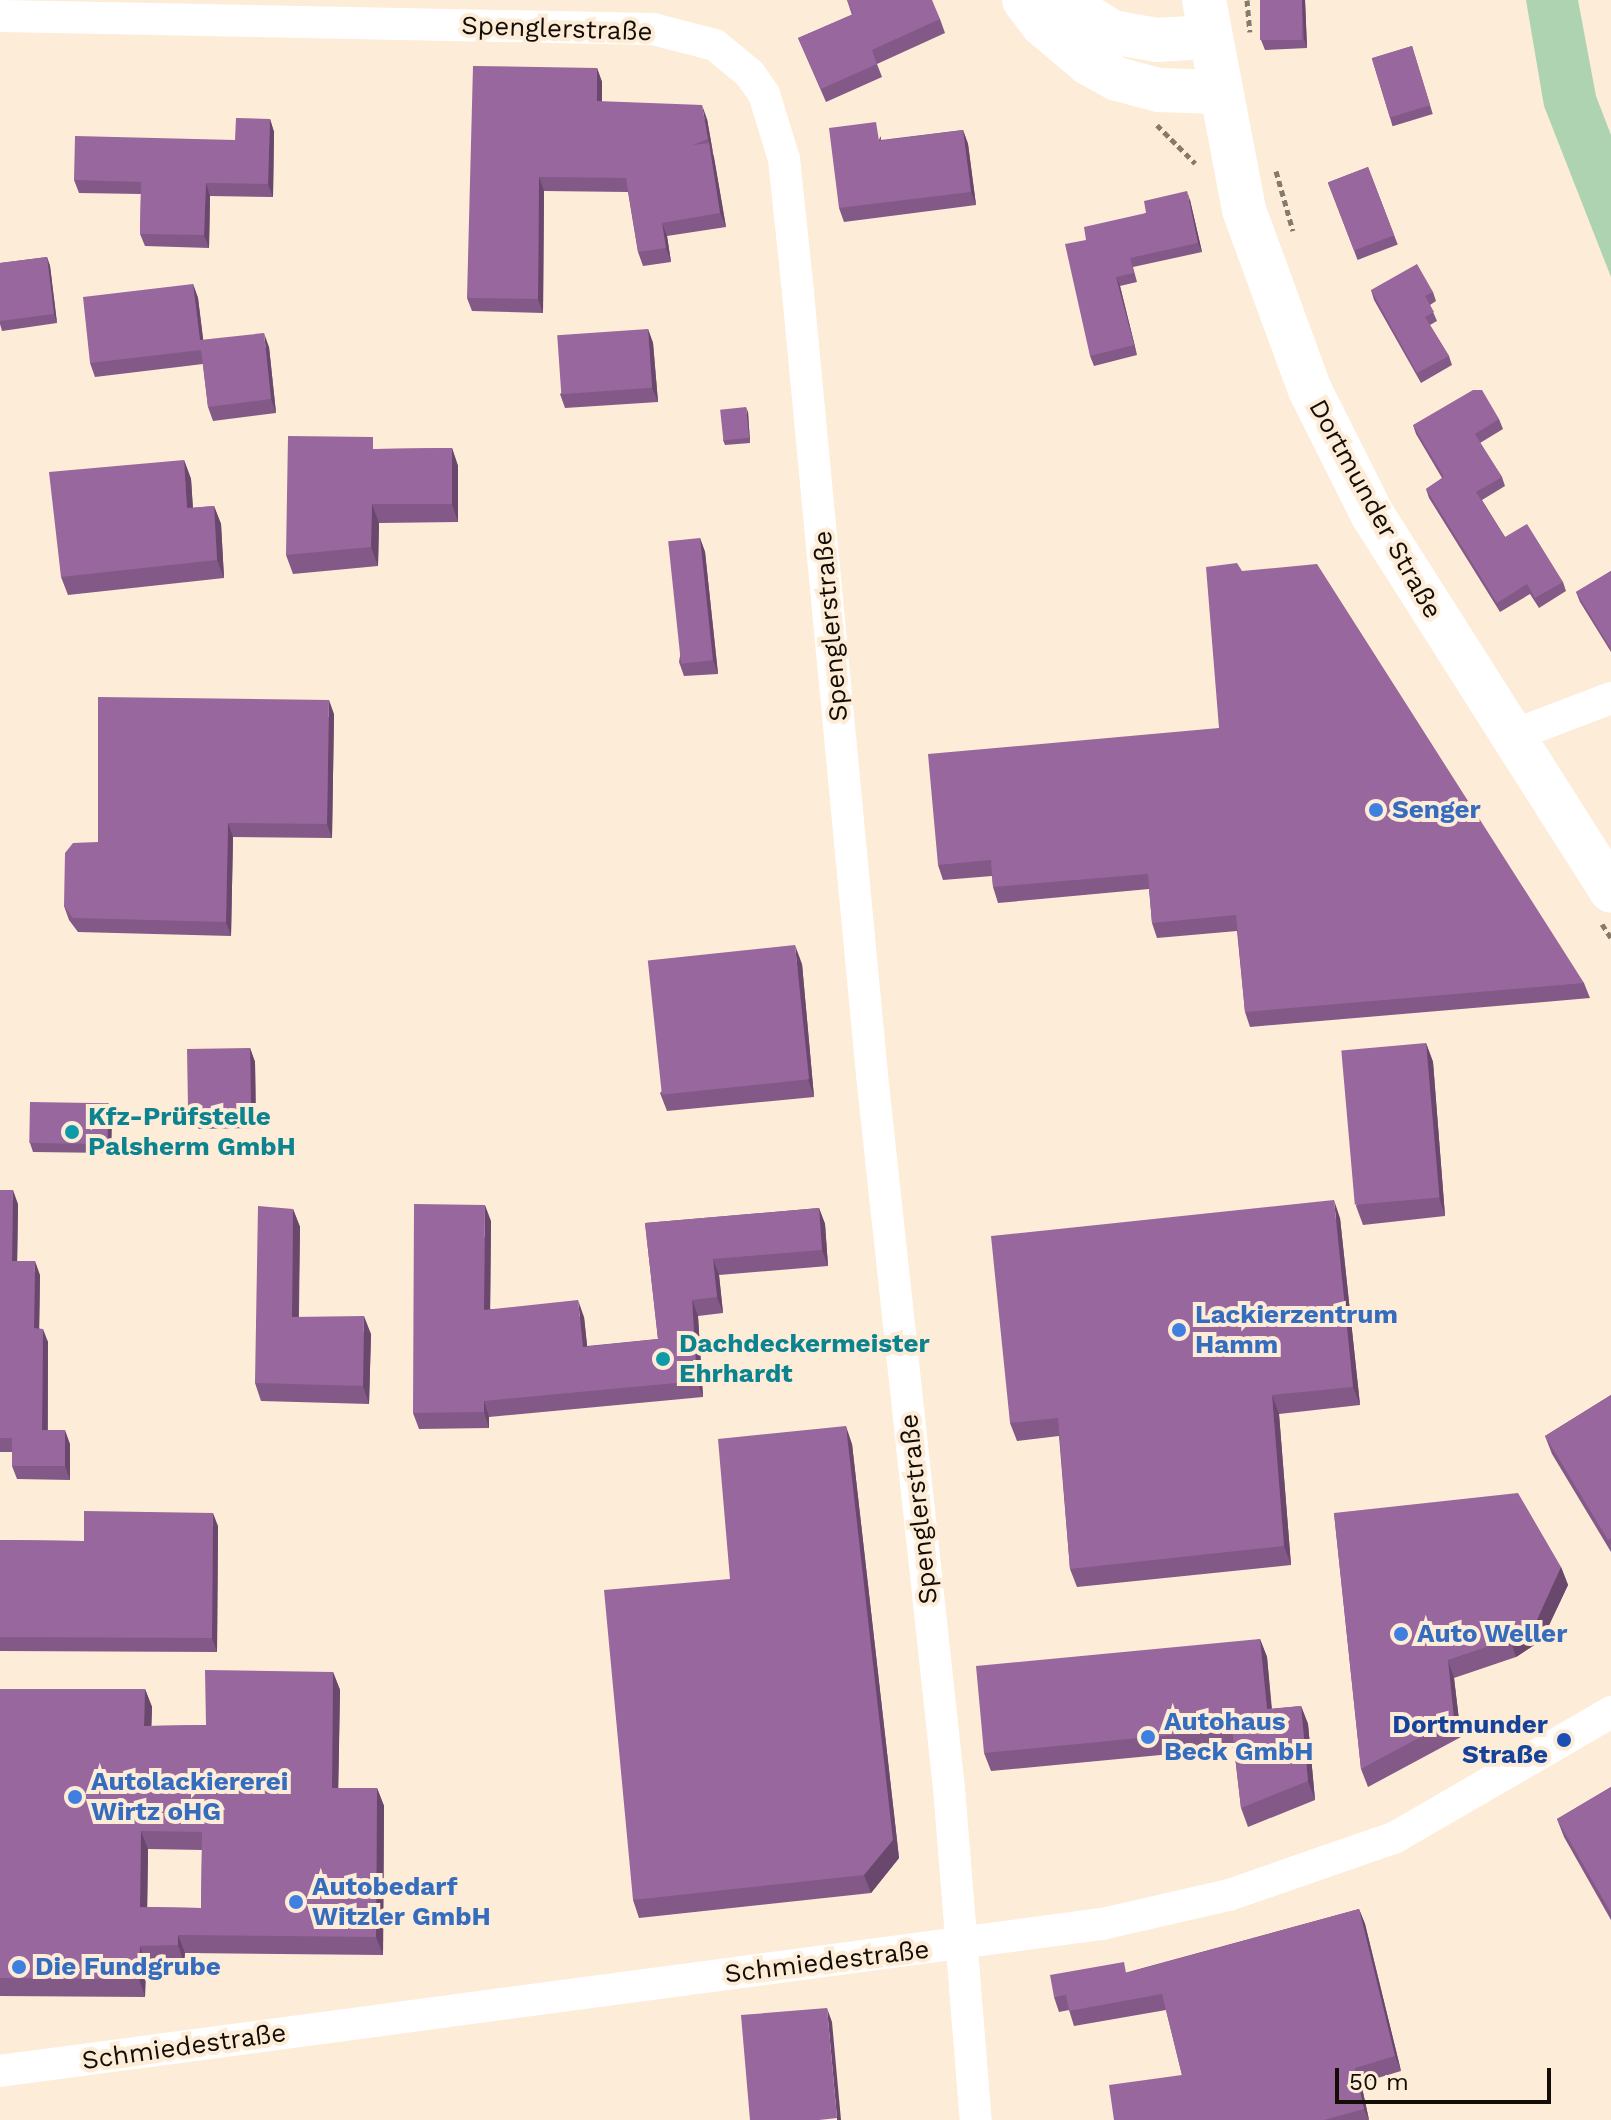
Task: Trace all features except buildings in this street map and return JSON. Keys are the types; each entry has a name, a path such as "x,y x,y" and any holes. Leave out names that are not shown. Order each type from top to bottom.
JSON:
{"main road":[{"path":"1024,0 1065,44 1117,79 1159,90 1218,92"},
{"name":"Dortmunder Straße","path":"1061,0 1112,32 1157,40 1205,18 1244,210 1310,390 1372,514 1611,890"}],"street":[{"name":"Spenglerstraße","path":"0,16 653,29 715,45 750,74 764,94 784,159 872,1075 949,1788 976,2120"},
{"path":"1511,736 1611,698"},
{"name":"Schmiedestraße","path":"0,2071 1102,1924 1229,1895 1394,1838 1611,1712"}],"path":[{"path":"1247,0 1251,46"},
{"path":"1273,160 1298,247"}],"green space":[{"path":"1526,0 1578,0 1596,96 1611,135 1611,277 1544,106"}],"place":[{"name":"Senger","path":"1376,810"},
{"name":"Kfz-Prüfstelle Palsherm GmbH","path":"72,1132"},
{"name":"Lackierzentrum Hamm","path":"1179,1330"},
{"name":"Dachdeckermeister Ehrhardt","path":"663,1359"},
{"name":"Auto Weller","path":"1401,1634"},
{"name":"Autohaus Beck GmbH","path":"1148,1737"},
{"name":"Dortmunder Straße","path":"1564,1740"},
{"name":"Autolackiererei Wirtz oHG","path":"75,1797"},
{"name":"Autobedarf Witzler GmbH","path":"296,1902"},
{"name":"Die Fundgrube","path":"19,1967"}]}
